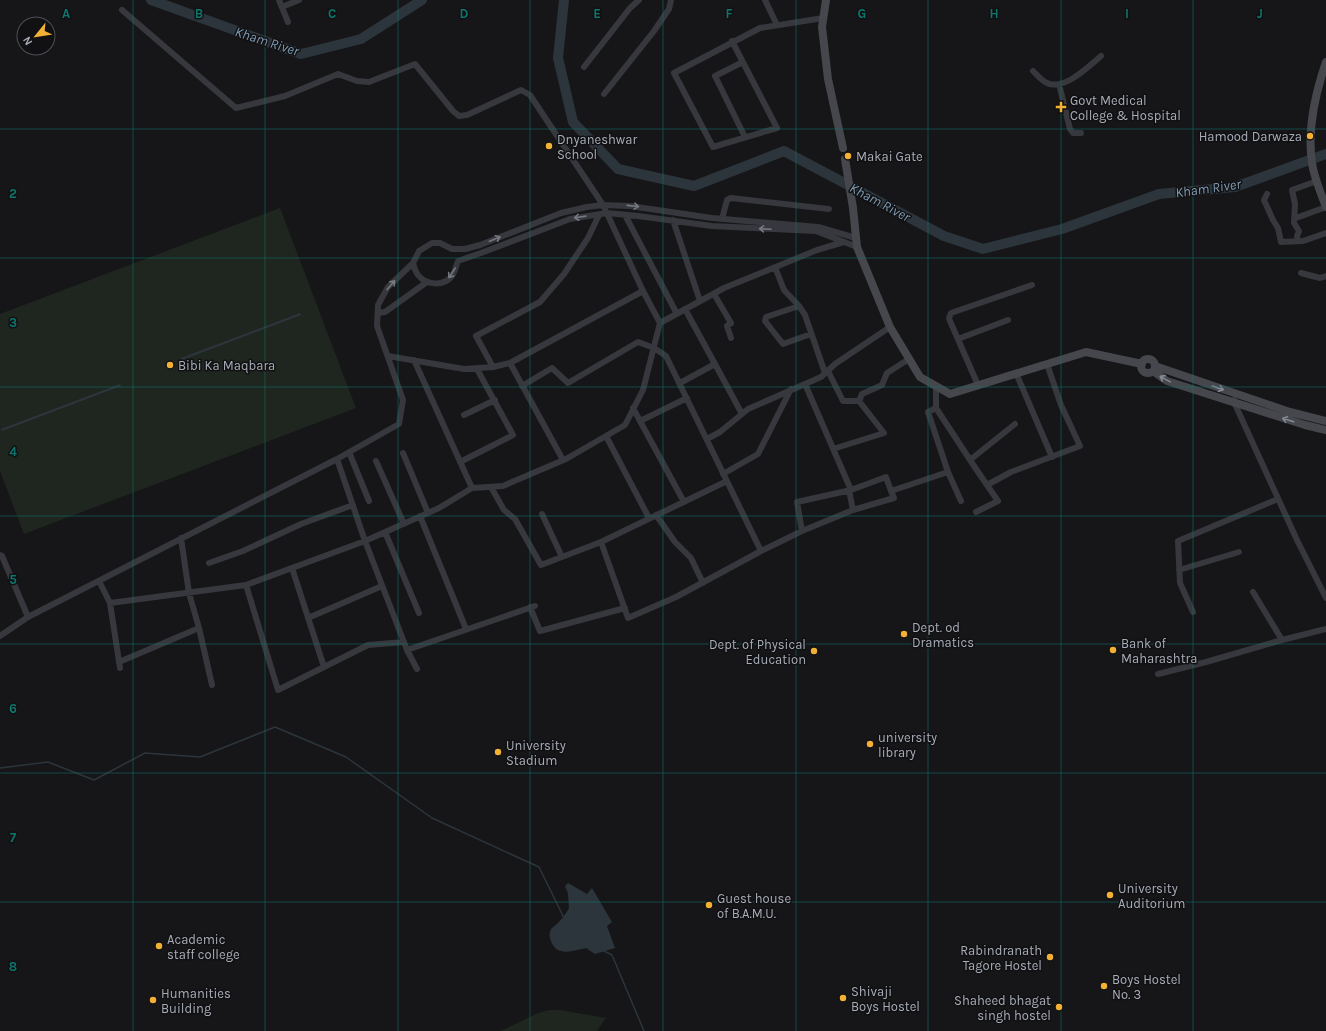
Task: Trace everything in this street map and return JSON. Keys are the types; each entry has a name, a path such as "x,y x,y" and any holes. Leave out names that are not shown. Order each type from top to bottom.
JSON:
{"street":[{"path":"279,0 288,22"},
{"path":"282,7 299,0"},
{"path":"584,67 630,8 639,0"},
{"path":"604,94 654,31 669,9 671,0"},
{"path":"765,0 777,25"},
{"path":"826,0 822,27 828,79 843,148"},
{"path":"110,603 246,585 365,541 439,508 472,488 503,486 563,460 625,425 643,390 660,323 642,291 603,206 530,95 522,90 467,115 459,116 453,111 415,64 369,82 357,81 338,74 285,96 236,108 122,10"},
{"path":"732,41 777,128 712,147 674,73 732,41 760,28 823,18"},
{"path":"1033,71 1045,83 1054,85 1059,84 1075,77 1101,56"},
{"path":"743,62 715,76 746,137"},
{"path":"1296,218 1326,207 1312,164 1310,129 1322,86 1326,62"},
{"path":"1059,84 1070,129 1073,133 1081,133"},
{"path":"846,163 857,247 890,327 920,377 950,394 1086,352 1142,364 1142,369 1146,373 1151,373 1154,369 1167,381 1326,421"},
{"path":"1298,241 1297,236 1299,231 1294,223 1296,218 1294,215 1295,204 1292,190 1317,181"},
{"path":"1267,194 1264,200 1278,228 1281,242 1303,241 1326,233"},
{"path":"722,219 726,200 731,198 829,209"},
{"path":"0,636 28,617 337,459 399,424 403,400 377,326 378,305 388,287 413,262 419,251 432,242 440,242 452,249 465,249 480,245 561,213 587,207 603,206 630,206 722,219 818,227 856,238"},
{"path":"458,261 481,254 570,219 607,213 712,226 816,231 857,247"},
{"path":"493,367 476,336 540,302 564,274 584,244 599,215"},
{"path":"625,215 677,314"},
{"path":"673,220 700,301"},
{"path":"660,323 724,288 817,250 844,242"},
{"path":"413,262 418,275 427,282 439,283 452,276 455,270 458,261 452,249"},
{"path":"775,267 784,290 805,315 826,372 843,402 859,401"},
{"path":"1301,273 1320,278 1326,276"},
{"path":"378,313 385,312 427,282"},
{"path":"978,385 949,318 953,312 1032,285"},
{"path":"388,356 464,369 477,369 510,364 642,291"},
{"path":"714,294 731,323 727,326 731,338"},
{"path":"799,306 766,317 765,321 783,344 811,334"},
{"path":"685,309 742,414"},
{"path":"958,339 1008,320"},
{"path":"707,439 720,432 748,409 821,377 856,350 890,327"},
{"path":"522,386 552,368 568,383 638,342 654,348 666,356 761,551"},
{"path":"859,401 862,394 882,385 886,373 909,359"},
{"path":"414,360 472,488"},
{"path":"510,364 563,460"},
{"path":"680,383 715,364"},
{"path":"986,484 1011,472 1080,446 1061,405 1048,364"},
{"path":"460,462 513,435 477,369"},
{"path":"1016,373 1052,457"},
{"path":"805,384 850,490 853,510"},
{"path":"936,386 936,408 998,501 976,512"},
{"path":"723,474 758,454 791,389"},
{"path":"640,421 687,398"},
{"path":"1235,398 1305,425 1326,430"},
{"path":"1235,398 1278,498 1326,598"},
{"path":"464,415 495,400"},
{"path":"833,449 884,433 859,401"},
{"path":"634,408 684,502"},
{"path":"936,408 928,412 948,472 961,500"},
{"path":"970,460 1015,424"},
{"path":"606,436 649,518"},
{"path":"349,452 369,501"},
{"path":"403,453 428,513"},
{"path":"337,459 382,586 407,650 417,669"},
{"path":"376,461 404,524"},
{"path":"891,491 948,472"},
{"path":"601,542 628,618 676,597 761,551 802,531 853,510 894,498 886,477 850,490 797,502 802,531"},
{"path":"491,487 504,510 515,519 541,565 601,542 727,481"},
{"path":"1193,612 1180,583 1178,541 1278,498"},
{"path":"209,563 242,551 301,524 353,505"},
{"path":"542,514 562,557"},
{"path":"656,515 675,542 691,558 703,583"},
{"path":"420,516 466,629"},
{"path":"385,532 419,613"},
{"path":"181,538 189,593 200,628 212,685"},
{"path":"1179,570 1239,552"},
{"path":"0,555 2,556 28,617"},
{"path":"292,568 324,667"},
{"path":"99,581 110,603 120,665 200,628"},
{"path":"246,585 278,690 368,645 404,642"},
{"path":"308,618 382,586"},
{"path":"1253,592 1282,640"},
{"path":"407,650 533,607 540,631 625,608"},
{"path":"1158,674 1326,629"}],"shaded area":[{"name":"Bibi Ka Maqbara","path":"280,208 356,408 24,534 0,471 0,314"},
{"path":"300,313 301,315 182,360 181,358"},
{"path":"120,384 121,386 2,431 1,429"},
{"path":"568,883 587,894 592,888 612,922 607,926 615,948 595,954 586,948 566,952 553,946 550,938 550,930 561,920 569,908 568,894 565,886"},
{"path":"549,1010 560,1010 606,1018 597,1031 501,1031 538,1013"}],"waterway":[{"name":"Kham River","path":"151,0 301,54 361,39 422,0"},
{"name":"Kham River","path":"564,0 558,58 573,122 618,169 694,186 784,151 944,236 983,249 1062,229 1159,194 1235,187 1326,154"},
{"path":"0,768 48,762 94,780 145,753 200,757 275,727 346,757 432,818 539,867 564,918"},
{"path":"604,951 612,955 644,1031"}],"place":[{"name":"Govt Medical College & Hospital","path":"1061,107"},
{"name":"Hamood Darwaza","path":"1310,136"},
{"name":"Dnyaneshwar School","path":"549,146"},
{"name":"Makai Gate","path":"848,156"},
{"name":"Bibi Ka Maqbara","path":"170,365"},
{"name":"Dept. od Dramatics","path":"904,634"},
{"name":"Bank of Maharashtra","path":"1113,650"},
{"name":"Dept. of Physical Education","path":"814,651"},
{"name":"university library","path":"870,744"},
{"name":"University Stadium","path":"498,752"},
{"name":"University Auditorium","path":"1110,895"},
{"name":"Guest house of B.A.M.U.","path":"709,905"},
{"name":"Academic staff college","path":"159,946"},
{"name":"Rabindranath Tagore Hostel","path":"1050,957"},
{"name":"Boys Hostel No. 3","path":"1104,986"},
{"name":"Shivaji Boys Hostel","path":"843,998"},
{"name":"Humanities Building","path":"153,1000"},
{"name":"Shaheed bhagat singh hostel","path":"1059,1007"}]}
